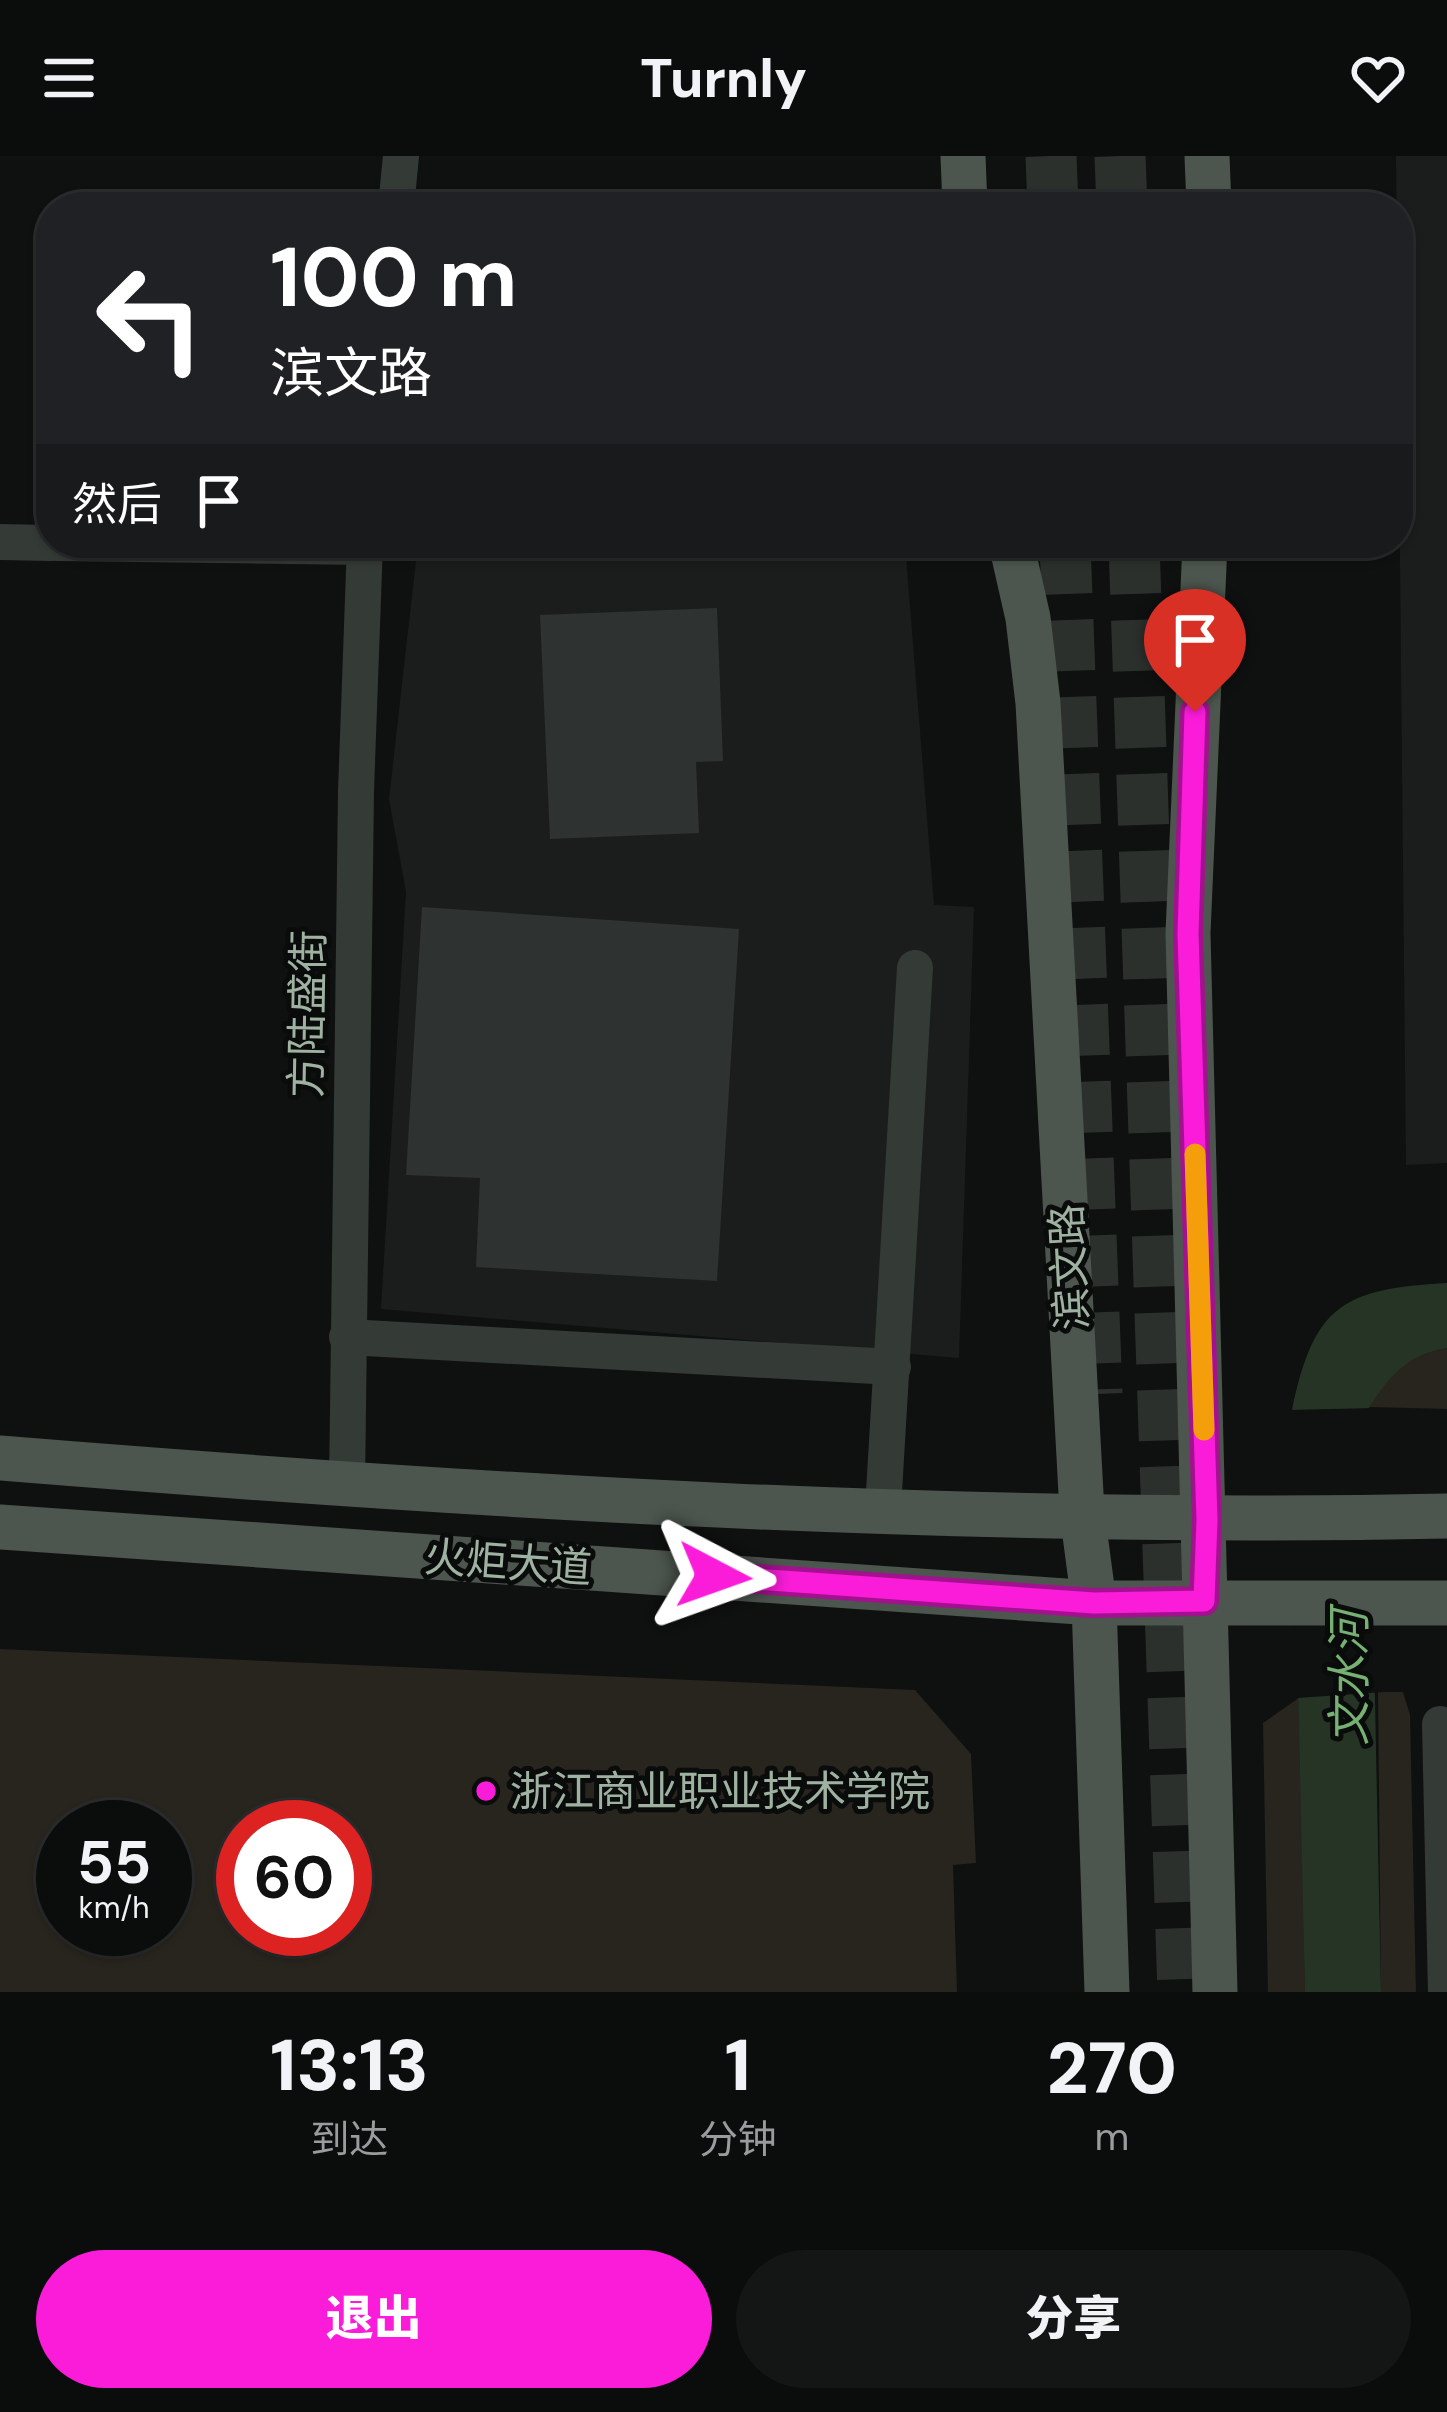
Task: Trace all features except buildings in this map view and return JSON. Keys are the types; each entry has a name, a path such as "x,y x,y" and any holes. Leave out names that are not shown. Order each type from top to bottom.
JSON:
{"main road":[{"path":"963,156 964,192"},
{"path":"1207,156 1208,192"},
{"name":"滨文路","path":"1014,558 1028,618 1038,703 1082,1512 1094,1603 1107,1992"},
{"path":"1203,558 1188,934 1207,1520 1204,1601 1215,1992"},
{"name":"火炬大道","path":"0,1458 347,1486 883,1510 1082,1512 1207,1520 1447,1516"},
{"name":"火炬大道","path":"0,1527 1094,1603 1447,1603"}],"street":[{"path":"397,192 401,156"},
{"path":"0,542 36,543"},
{"name":"方陆盛街","path":"347,1486 365,558"},
{"path":"883,1510 915,968"},
{"path":"347,1337 892,1367"},
{"path":"1440,1724 1446,1992"}],"shaded area":[{"path":"1396,156 1447,156 1447,1163 1406,1165 1400,558 1413,558 1413,192 1396,192"},
{"path":"416,558 906,558 934,905 974,907 959,1358 381,1309 406,892 389,799"},
{"path":"1447,1348 1447,1409 1369,1407 1401,1368"},
{"name":"浙江商业职业技术学院","path":"0,1649 915,1690 971,1754 976,1863 953,1865 957,1992 0,1992"},
{"path":"1378,1692 1403,1692 1410,1715 1416,1992 1381,1992"},
{"path":"1303,1695 1305,1992 1268,1992 1263,1723"}],"water":[{"name":"文水河","path":"1447,1283 1447,1348 1401,1368 1369,1408 1381,1992 1305,1992 1292,1410 1311,1346 1339,1309 1382,1290"}],"pier":[{"path":"1376,1408 1384,1692 1297,1698 1286,1410"}],"tunnel":[{"path":"1051,156 1052,192"},
{"path":"1120,156 1121,192"},
{"path":"1066,558 1097,1394"},
{"path":"1135,558 1183,1992"}],"slow traffic":[{"path":"1195,1154 1204,1430"}],"place":[{"name":"浙江商业职业技术学院","path":"486,1791"}],"route":[{"path":"714,1576 1094,1603 1204,1601 1207,1520 1188,934 1195,712"}]}
